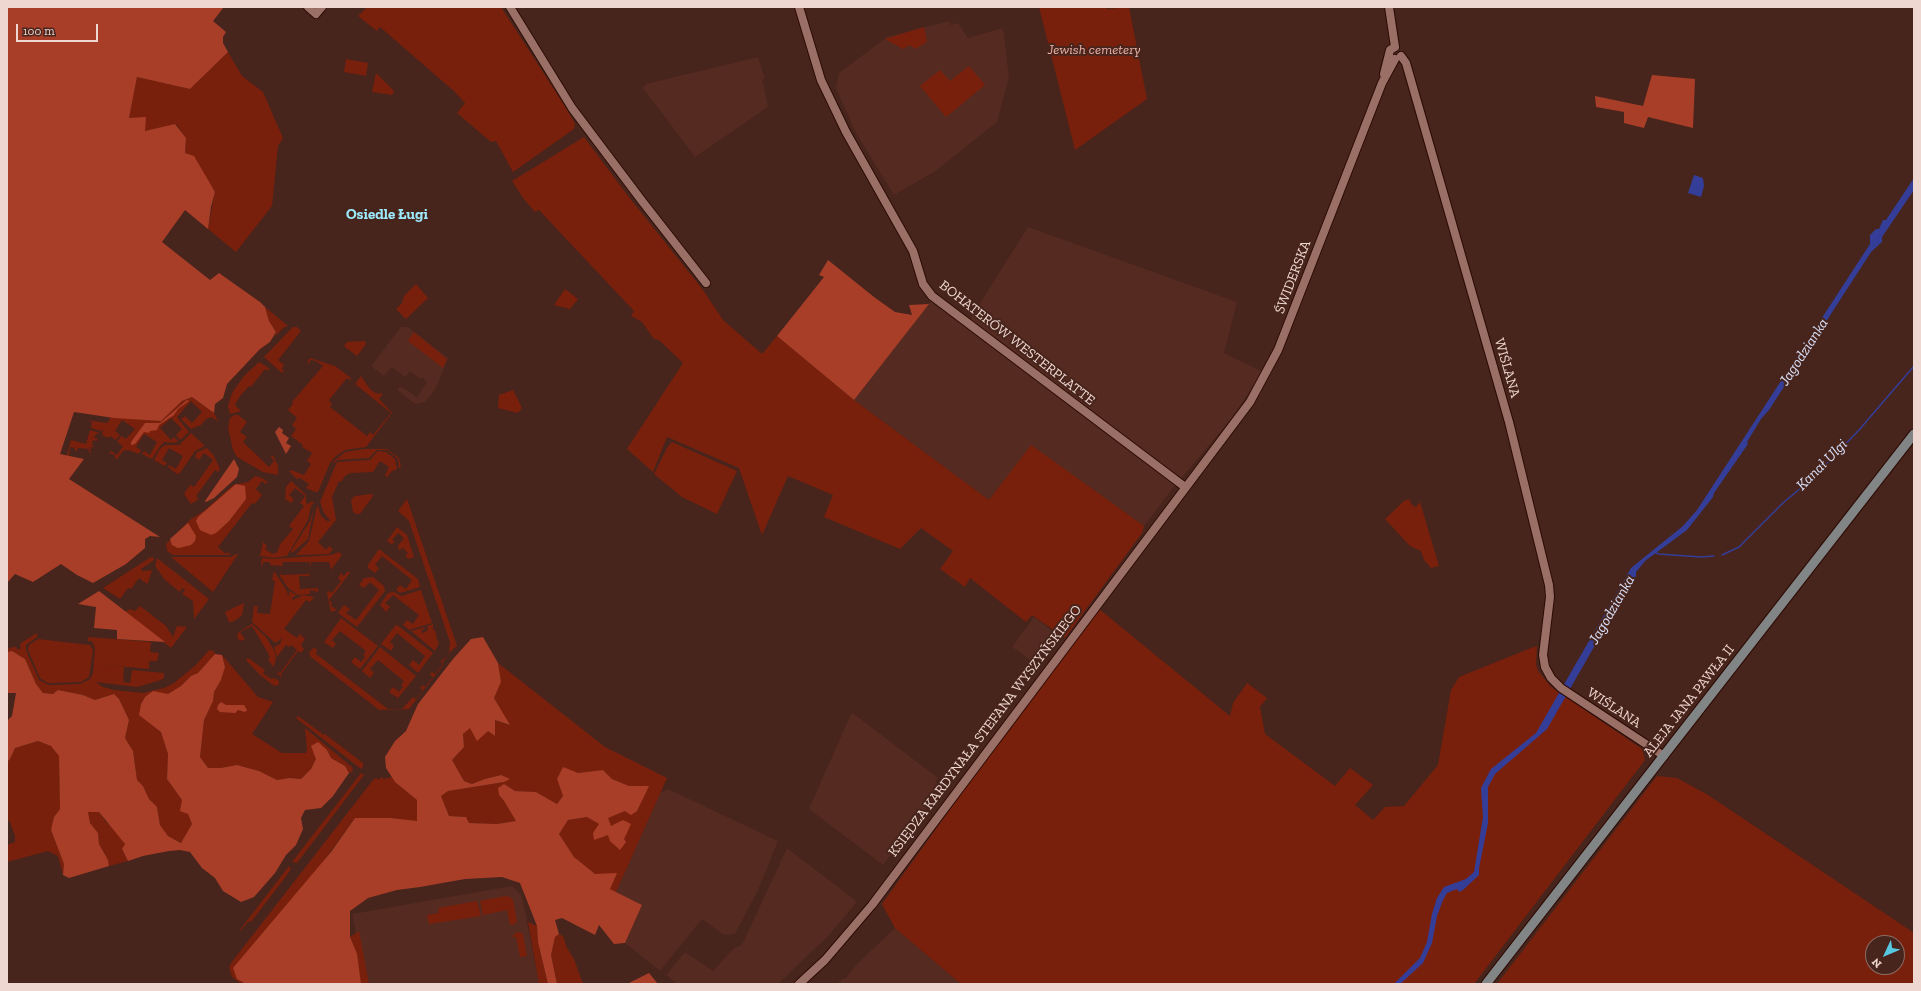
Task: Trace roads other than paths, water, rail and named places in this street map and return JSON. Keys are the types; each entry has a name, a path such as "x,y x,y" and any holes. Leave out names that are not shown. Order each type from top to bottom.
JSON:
{"main road":[{"name":"ALEJA JANA PAWŁA II","path":"1486,984 1914,434"}],"street":[{"path":"308,7 316,14 322,7"},
{"path":"510,7 572,108 629,185 706,283"},
{"name":"BOHATERÓW WESTERPLATTE","path":"799,7 821,80 846,132 913,251 923,284 932,296 1185,487"},
{"path":"1389,7 1395,47 1390,50 1395,56"},
{"name":"ŚWIDERSKA","path":"1185,487 1250,402 1273,362 1382,83 1395,56"},
{"name":"WIŚLANA","path":"1395,56 1406,63 1510,426 1550,592 1543,661 1548,673 1561,688 1664,756"},
{"name":"KSIĘDZA KARDYNAŁA STEFANA WYSZYŃSKIEGO","path":"799,984 825,960 872,905 1185,487"}],"water":[{"path":"1694,175 1703,178 1704,186 1701,197 1688,193"},
{"name":"Jagodzianka","path":"1914,178 1914,190 1882,237 1882,242 1871,252 1769,410 1761,419 1747,442 1748,444 1714,493 1713,497 1687,530 1645,561 1636,572 1636,576 1547,729 1495,774 1488,787 1488,823 1479,875 1463,890 1459,892 1457,889 1447,893 1437,916 1432,943 1423,963 1400,984 1394,984 1420,958 1427,942 1432,914 1437,898 1444,887 1466,879 1474,872 1483,817 1481,788 1491,769 1536,733 1631,568 1683,526 1697,510 1870,244 1870,235 1876,229 1879,229 1883,220 1886,220"}],"waterway":[{"name":"Kanał Ulgi","path":"1722,555 1739,547 1784,502 1814,477 1859,430 1914,366"},
{"name":"Kanał Ulgi","path":"1654,552 1659,554 1701,557 1714,556"}],"district":[{"name":"Osiedle Ługi","path":"387,215"}],"park label":[{"name":"Jewish cemetery","path":"1094,50"}]}
